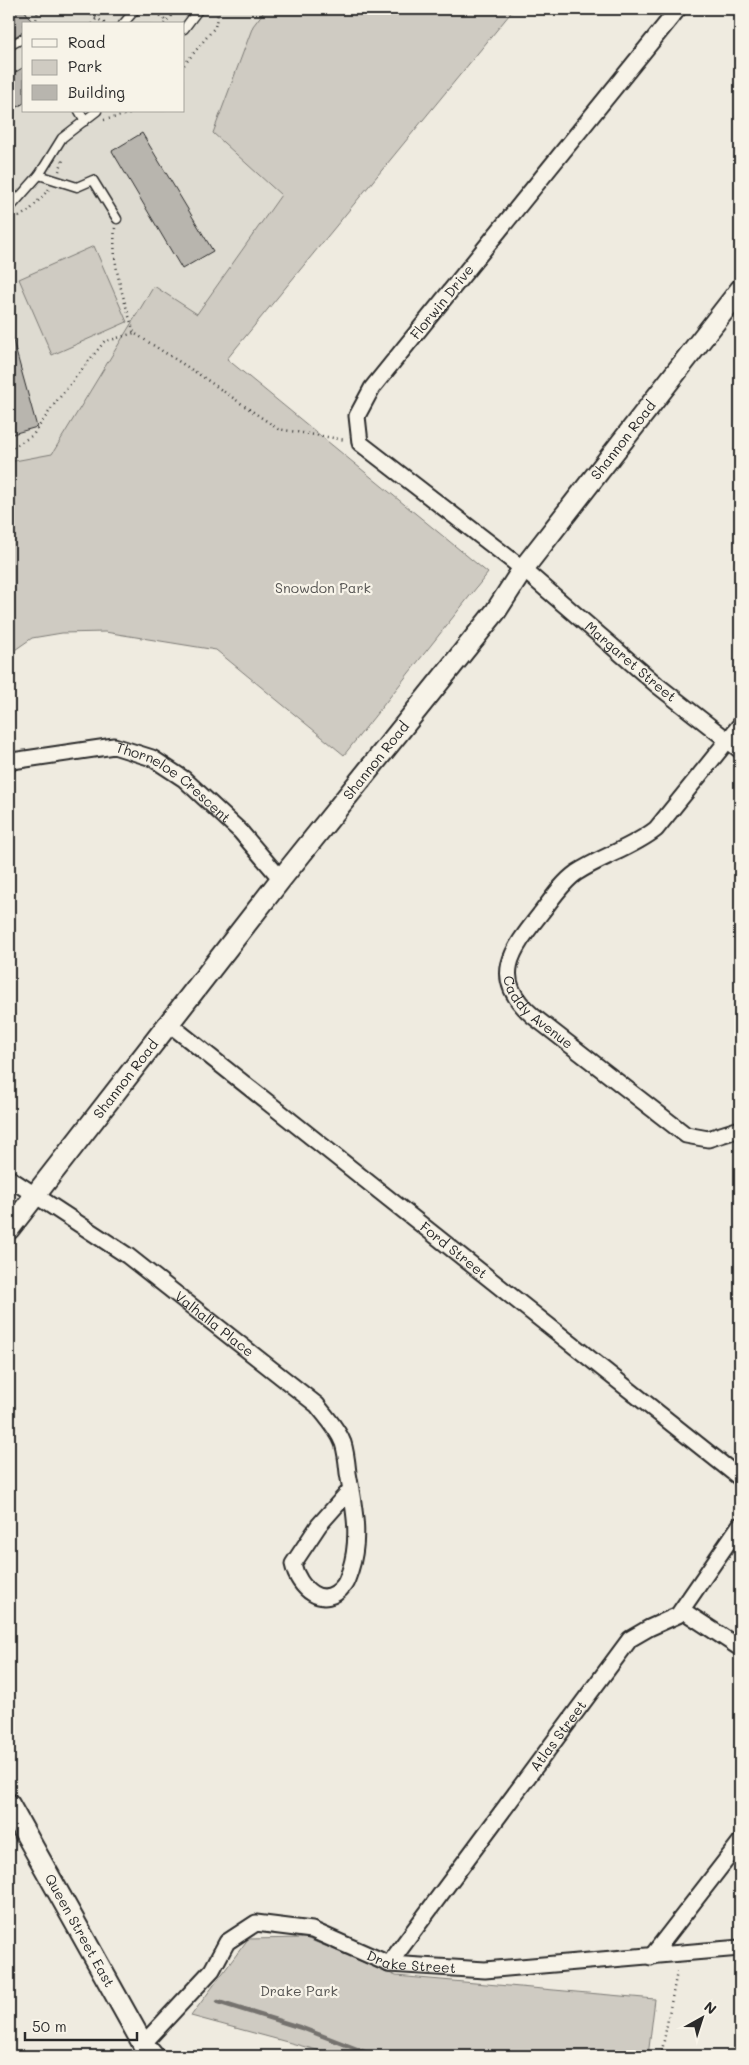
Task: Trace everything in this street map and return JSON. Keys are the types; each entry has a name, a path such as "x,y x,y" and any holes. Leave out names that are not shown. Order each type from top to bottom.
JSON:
{"street":[{"name":"Florwin Drive","path":"360,443 356,416 372,388 678,9"},
{"name":"Shannon Road","path":"9,1229 281,879 496,611 523,569 740,290"},
{"path":"360,443 523,569"},
{"name":"Margaret Street","path":"523,569 657,685 740,750"},
{"name":"Caddy Avenue","path":"740,725 656,829 643,840 576,873 565,883 519,941 512,953 509,968 509,983 513,995 527,1011 686,1135 708,1139 740,1129"},
{"name":"Thorneloe Crescent","path":"9,764 12,761 114,746 152,758 184,779 240,831 281,879"},
{"name":"Ford Street","path":"168,1023 740,1478"},
{"path":"9,1178 34,1195"},
{"name":"Valhalla Place","path":"34,1195 128,1256 317,1405 331,1422 343,1443 351,1489 357,1526 354,1557 345,1584 337,1592 324,1597 313,1594 296,1577 293,1564 319,1525 351,1489"},
{"name":"Atlas Street","path":"389,1964 630,1639 678,1615 740,1526"},
{"path":"682,1610 740,1648"},
{"name":"Queen Street East","path":"9,1804 148,2050"},
{"path":"651,1957 740,1842"},
{"name":"Drake Street","path":"148,2050 212,1970 227,1942 256,1923 312,1930 389,1964 485,1970 740,1948"}],"lane":[{"path":"126,22 136,9"},
{"path":"185,28 197,11 188,9"},
{"path":"9,46 22,39"},
{"path":"80,112 85,121"},
{"path":"9,209 38,175 62,138 96,112"},
{"path":"38,175 77,187 93,180 116,219"}],"path":[{"path":"36,22 37,9"},
{"path":"87,9 86,11 103,22"},
{"path":"94,22 104,9"},
{"path":"153,9 164,22"},
{"path":"166,22 177,9"},
{"path":"185,64 215,27 219,9"},
{"path":"102,121 131,112"},
{"path":"16,218 30,210 46,193 63,164 64,155"},
{"path":"116,219 113,245 117,274 134,333 197,373 278,429 360,443"},
{"path":"9,450 34,435 56,402 104,342 134,333"},
{"path":"662,2056 677,1972"}],"shaded area":[{"path":"9,9 477,9 9,594"}],"green space":[{"name":"Snowdon Park","path":"266,9 514,9 227,359 488,573 344,755 216,650 105,632 62,633 32,638 9,654 9,462 52,454 154,286 197,314 281,195 213,133 253,26"},
{"path":"94,246 127,322 52,355 19,279"},
{"name":"Drake Park","path":"306,1938 396,1976 655,1999 648,2056 339,2056 191,2016 248,1939"}],"building":[{"path":"9,9 24,9 32,22 22,22 22,32 15,37 9,27"},
{"path":"22,68 22,104 9,112 9,76"},
{"path":"142,133 213,251 182,269 112,151"},
{"path":"9,326 37,427 9,435"}],"waterway":[{"path":"218,2002 302,2028 375,2056"}]}
